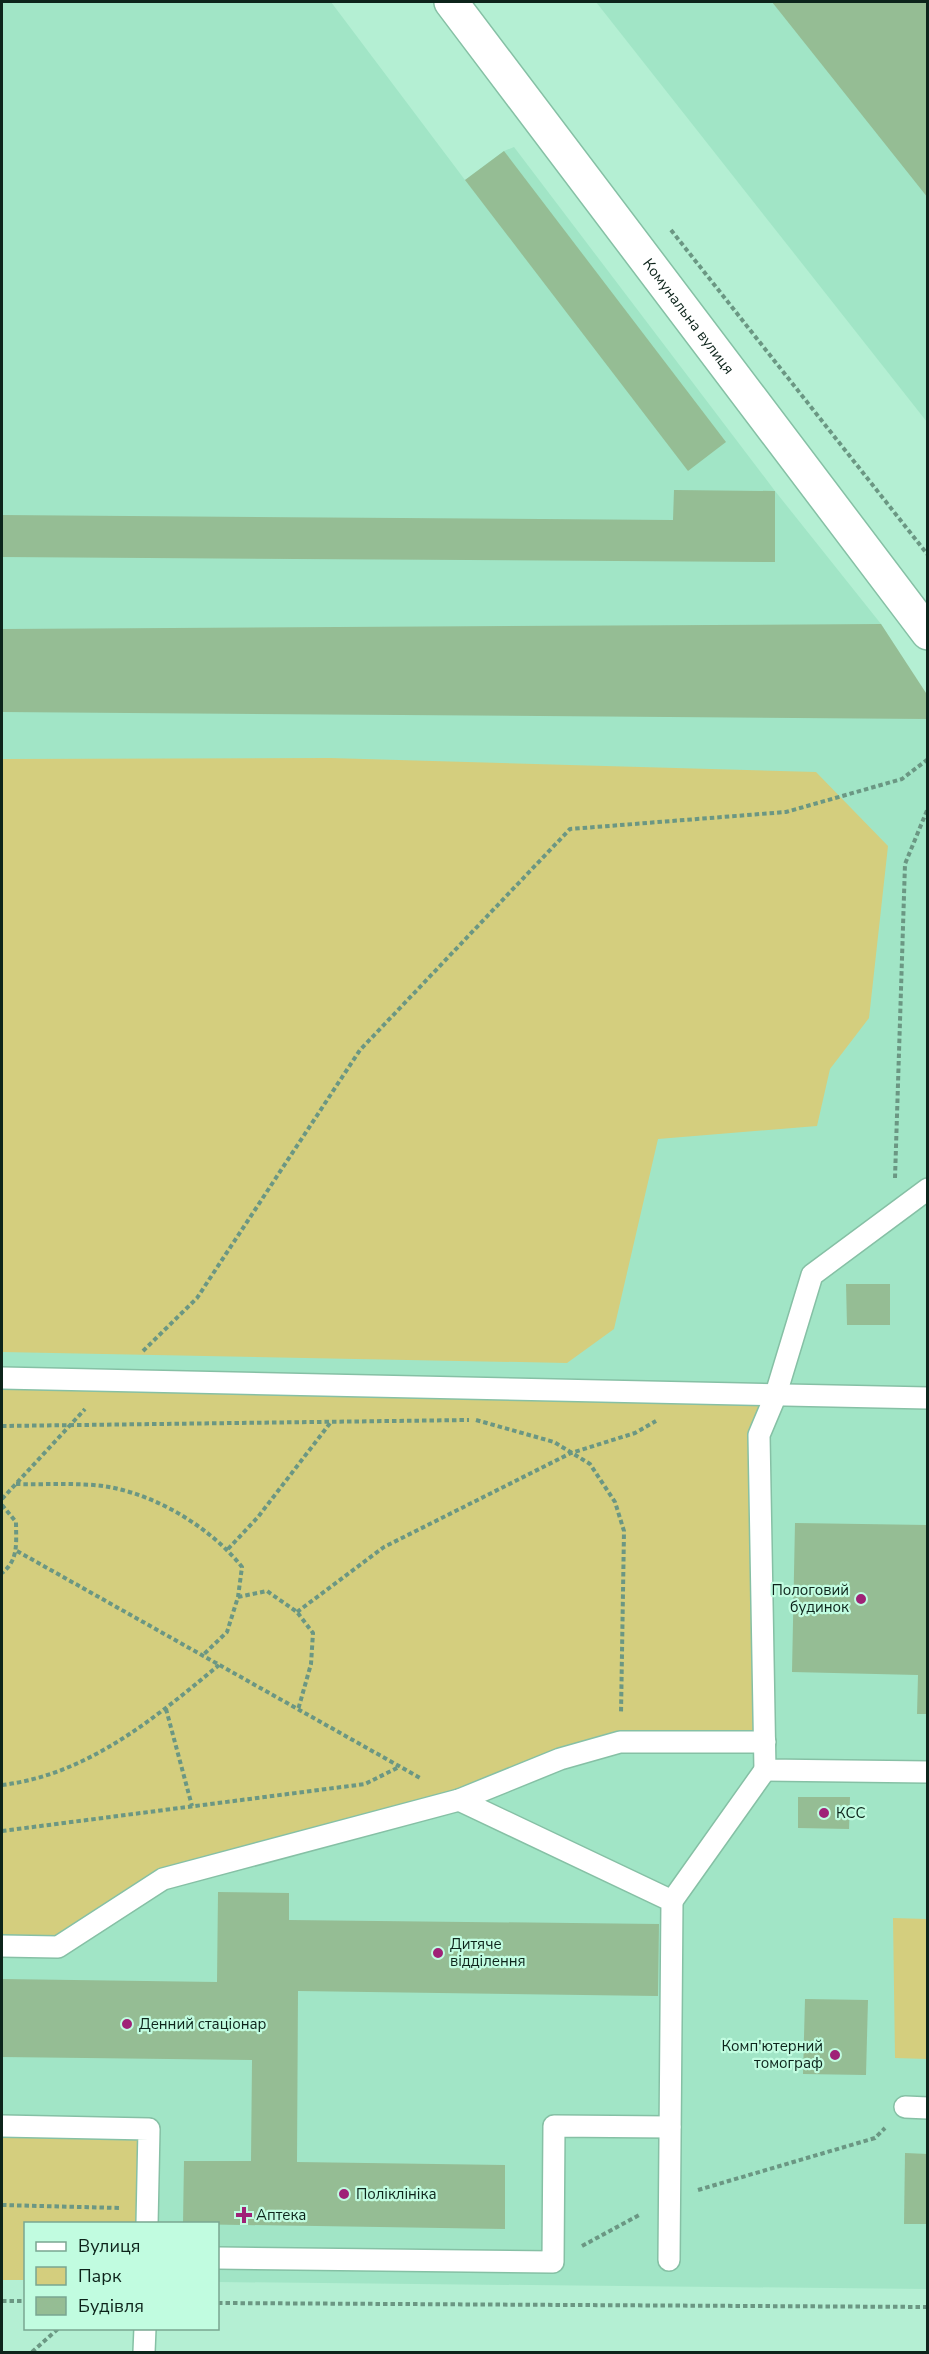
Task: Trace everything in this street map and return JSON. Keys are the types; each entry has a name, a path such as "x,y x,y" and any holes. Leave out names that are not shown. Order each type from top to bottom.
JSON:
{"street":[{"name":"Комунальна вулиця","path":"451,2 927,633"}],"lane":[{"path":"669,2260 672,1901 765,1770 759,1435 775,1396 812,1275 927,1189"},
{"path":"2,1378 701,1395 927,1398"},
{"path":"2,1946 58,1947 163,1879 459,1800 560,1759 620,1742 765,1742"},
{"path":"765,1770 927,1772"},
{"path":"459,1800 672,1901"},
{"path":"905,2107 927,2108"},
{"path":"2,2126 149,2129 147,2216"},
{"path":"219,2258 553,2262 554,2126 670,2127"},
{"path":"144,2352 145,2330"}],"path":[{"path":"668,226 927,555"},
{"path":"2,1499 112,1380 197,1298 360,1050 570,829 786,812 902,778 927,759"},
{"path":"895,1190 905,864 927,808"},
{"path":"297,1612 384,1547 571,1453 635,1433 701,1395"},
{"path":"2,1426 477,1420 554,1442 590,1464 615,1502 624,1531 620,1742"},
{"path":"228,1549 258,1517 331,1422"},
{"path":"16,1484 109,1487 151,1501 190,1521 228,1549 242,1567 238,1597 227,1632 202,1656"},
{"path":"2,1505 16,1522 16,1551 12,1565 2,1573"},
{"path":"16,1551 459,1800"},
{"path":"238,1597 267,1591 297,1612 313,1634 311,1664 298,1710"},
{"path":"2,1785 25,1782 87,1760 166,1709 219,1665"},
{"path":"166,1709 192,1806"},
{"path":"2,1831 365,1784 399,1767"},
{"path":"553,2262 669,2198 875,2139 905,2107"},
{"path":"2,2205 147,2216"},
{"path":"2,2301 24,2301"},
{"path":"219,2303 927,2307"},
{"path":"32,2352 57,2330"}],"shaded area":[{"path":"2,2 331,2 465,180 504,151 514,147 775,491 881,624 927,696 927,2289 219,2282 219,2222 24,2222 24,2280 2,2280"},
{"path":"596,2 927,2 927,422"}],"green space":[{"path":"330,758 816,772 888,846 869,1018 830,1069 817,1126 658,1139 614,1329 567,1363 2,1352 2,759"},
{"path":"2,1378 775,1397 759,1435 765,1742 620,1742 163,1879 58,1947 2,1946"},
{"path":"893,1918 927,1919 927,2059 895,2058"},
{"path":"2,2126 149,2129 147,2222 24,2222 24,2280 2,2280"}],"building":[{"path":"772,2 928,2 928,198"},
{"path":"504,151 726,442 688,471 465,180"},
{"path":"674,490 775,491 775,562 2,557 2,515 673,520"},
{"path":"881,624 928,696 928,719 2,712 2,629"},
{"path":"846,1284 890,1284 890,1325 847,1325"},
{"name":"Пологовий будинок","path":"795,1523 928,1525 928,1714 917,1714 918,1675 792,1672"},
{"name":"КСС","path":"798,1797 850,1797 849,1829 798,1828"},
{"path":"218,1892 289,1893 289,1920 659,1924 658,1996 298,1991 297,2162 505,2165 505,2229 183,2222 184,2161 251,2161 252,2060 2,2057 2,1979 217,1982"},
{"name":"Комп'ютерний томограф","path":"805,1999 868,2000 866,2075 803,2074"},
{"path":"905,2153 928,2154 928,2224 904,2224"}],"place":[{"name":"Пологовий будинок","path":"861,1599"},
{"name":"КСС","path":"824,1813"},
{"name":"Дитяче відділення","path":"438,1953"},
{"name":"Денний стаціонар","path":"127,2024"},
{"name":"Комп'ютерний томограф","path":"835,2055"},
{"name":"Поліклініка","path":"344,2194"},
{"name":"Аптека","path":"244,2215"}]}
